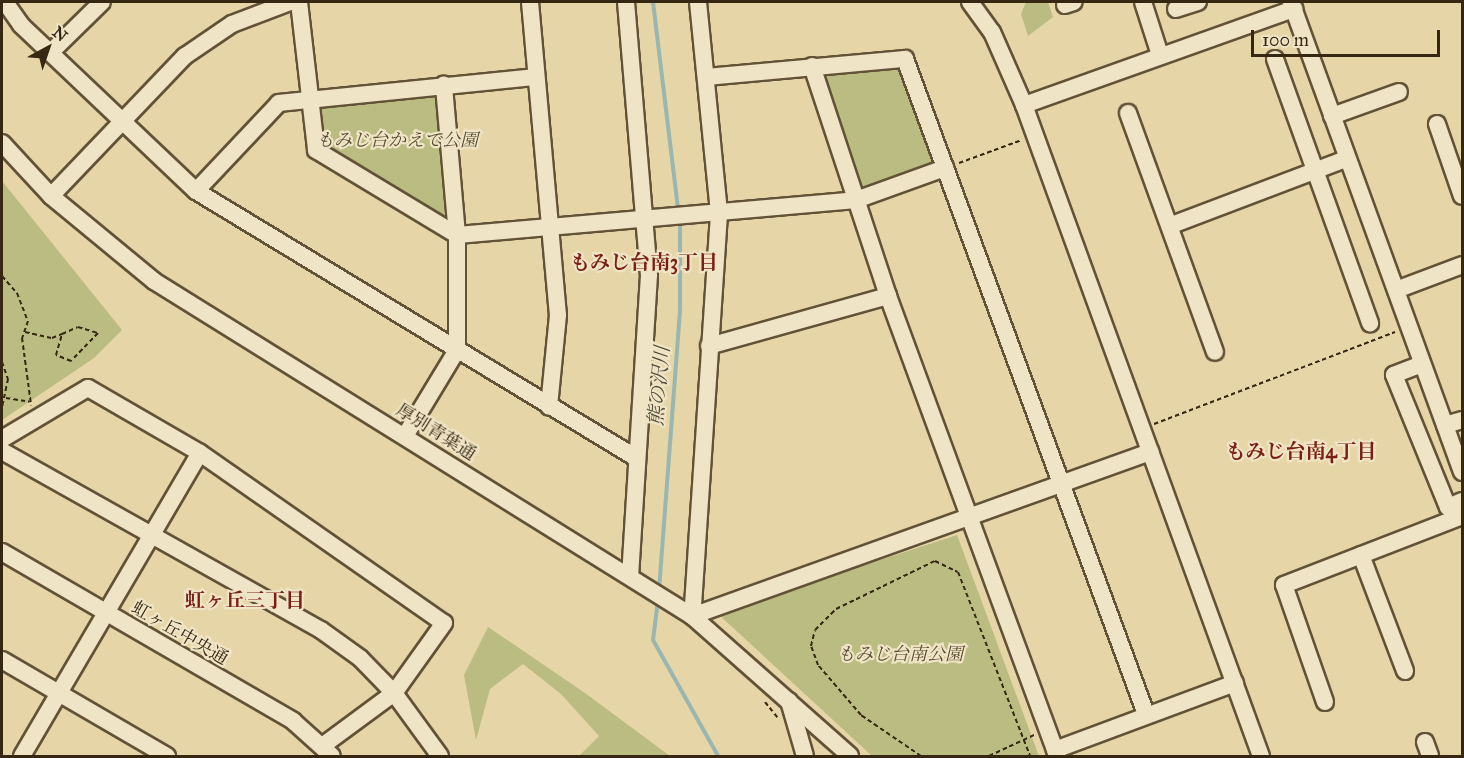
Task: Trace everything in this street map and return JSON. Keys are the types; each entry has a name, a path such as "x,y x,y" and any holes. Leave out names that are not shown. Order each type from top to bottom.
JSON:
{"street":[{"path":"5,2 51,52 196,191 633,456"},
{"path":"51,52 102,2"},
{"path":"51,196 185,56 232,24 290,2"},
{"path":"299,2 316,150 457,235 664,219 856,200 945,168"},
{"path":"530,2 558,315 549,407"},
{"path":"626,2 649,275 633,456 630,574"},
{"path":"698,2 706,77 712,214 709,346 685,611 971,517 1151,452"},
{"path":"970,2 993,32 1024,105 1261,756"},
{"path":"1143,2 1160,55"},
{"path":"1176,9 1198,2"},
{"path":"1024,105 1293,5 1346,159 1462,472"},
{"path":"706,77 905,59 1146,714"},
{"path":"1275,59 1370,323"},
{"path":"812,66 888,296 1056,753 1146,714 1235,683"},
{"path":"196,191 279,103 536,77"},
{"path":"405,436 457,350 457,235 444,86"},
{"path":"1332,116 1399,92"},
{"path":"1128,113 1172,225 1215,352"},
{"path":"1437,124 1462,196"},
{"name":"厚別青葉通","path":"2,143 51,196 154,280 630,574 685,611 850,756"},
{"path":"1172,225 1346,159"},
{"path":"1396,290 1462,265"},
{"path":"709,346 888,296"},
{"path":"1422,364 1394,375 1448,507 1462,501"},
{"path":"2,438 88,388 200,453 444,623 394,693 327,751"},
{"path":"1445,425 1462,420"},
{"path":"2,451 321,630 360,658 394,693 440,756"},
{"path":"22,756 200,453"},
{"path":"1325,702 1284,585 1462,516"},
{"name":"虹ヶ丘中央通","path":"2,552 293,721 327,751"},
{"path":"1361,555 1405,671"},
{"path":"2,660 167,756"},
{"path":"789,701 805,756"}],"path":[{"path":"945,168 1035,135"},
{"path":"2,276 17,293 28,321 25,332 30,402 34,419"},
{"path":"25,332 52,338 78,327 98,333 71,361 56,355 62,334"},
{"path":"1142,428 1398,331"},
{"path":"2,362 8,378 6,398 2,408"},
{"path":"6,398 30,402"},
{"path":"921,756 861,715 818,665 811,646 815,630 836,609 935,561 958,572 1030,756"},
{"path":"989,756 1024,739"}],"green space":[{"path":"1026,2 1048,2 1053,17 1028,36 1021,14"},
{"path":"905,59 945,168 856,200 812,66"},
{"name":"もみじ台かえで公園","path":"444,85 457,235 316,150 311,99"},
{"path":"2,181 122,330 94,358 2,420"},
{"name":"もみじ台南公園","path":"957,535 1039,756 872,756 717,613"},
{"path":"488,627 585,693 670,756 579,756 599,736 561,694 523,664 490,689 476,740 464,675"}],"waterway":[{"name":"熊の沢川","path":"653,2 678,210"},
{"name":"熊の沢川","path":"659,590 680,310 680,220"},
{"name":"熊の沢川","path":"658,600 653,640 718,756"}],"district":[{"name":"もみじ台南3丁目","path":"644,262"},
{"name":"もみじ台南4丁目","path":"1301,451"},
{"name":"虹ヶ丘三丁目","path":"245,600"}]}
